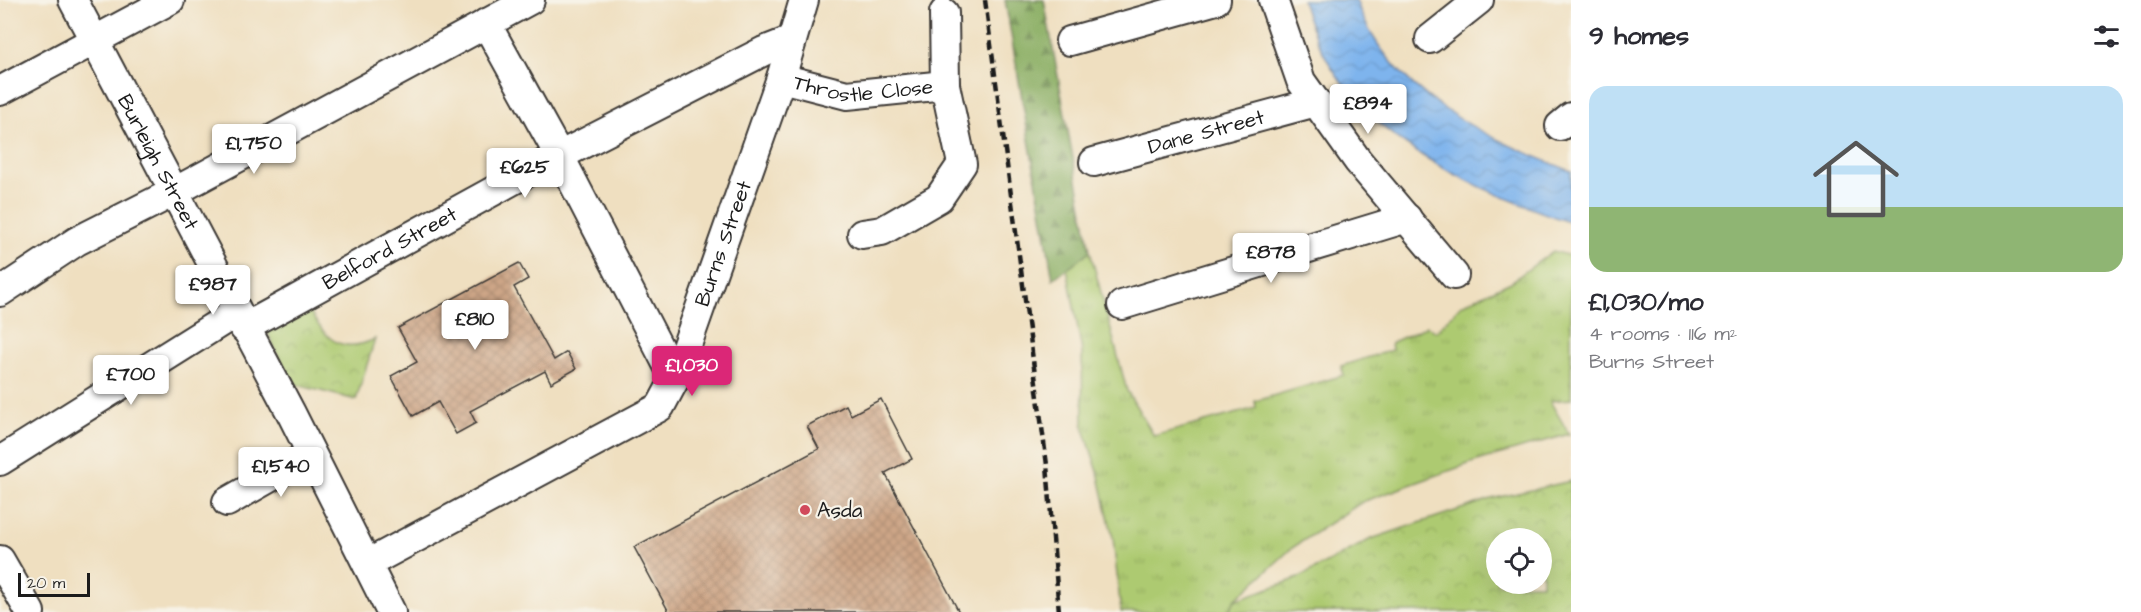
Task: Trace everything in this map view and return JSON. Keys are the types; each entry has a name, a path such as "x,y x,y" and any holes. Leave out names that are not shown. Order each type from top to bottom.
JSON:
{"street":[{"name":"Burleigh Street","path":"73,0 312,453 391,612"},
{"path":"0,91 170,0"},
{"path":"0,292 77,241 174,192 530,0"},
{"name":"Burns Street","path":"367,564 660,407 675,379 781,78 804,0"},
{"path":"1070,41 1216,0"},
{"path":"1273,0 1301,81 1358,161 1454,275"},
{"path":"1430,39 1479,0"},
{"name":"Throstle Close","path":"862,234 882,231 939,198 962,164 945,85 944,13"},
{"path":"486,23 559,155 675,379"},
{"name":"Belford Street","path":"0,461 241,320 559,155 764,51 792,40"},
{"name":"Throstle Close","path":"781,78 848,95 945,85"},
{"name":"Dane Street","path":"1094,162 1316,102"},
{"path":"1122,305 1407,218"},
{"path":"227,502 312,453"},
{"path":"0,560 30,612"}],"green space":[{"path":"1005,0 1044,0 1090,251 1053,279"},
{"path":"1090,251 1127,391 1154,436 1256,408 1255,401 1344,375 1341,366 1392,350 1391,343 1427,326 1436,332 1461,305 1511,282 1553,251 1571,256 1571,399 1550,401 1569,434 1474,462 1362,502 1292,548 1235,600 1228,612 1121,612 1113,538 1098,472 1083,426 1082,351 1067,268"},
{"path":"309,310 321,329 343,345 363,344 375,339 356,400 290,383 267,331"},
{"path":"1571,481 1571,612 1228,612 1235,600 1296,579 1371,539 1491,499"}],"water":[{"path":"1302,0 1356,0 1371,33 1391,61 1415,86 1443,108 1474,127 1571,171 1571,223 1484,189 1444,168 1406,145 1372,117 1343,84 1320,46"}],"building":[{"path":"519,263 528,279 514,287 554,360 567,352 576,369 551,383 545,371 470,411 476,423 456,434 438,402 413,416 391,376 417,362 398,328"},
{"name":"Asda","path":"881,399 912,459 885,473 959,612 669,612 634,547 819,449 807,426 846,405 851,415"}],"railway":[{"path":"985,0 1047,465 1059,612"}],"place":[{"name":"Asda","path":"805,510"}]}
